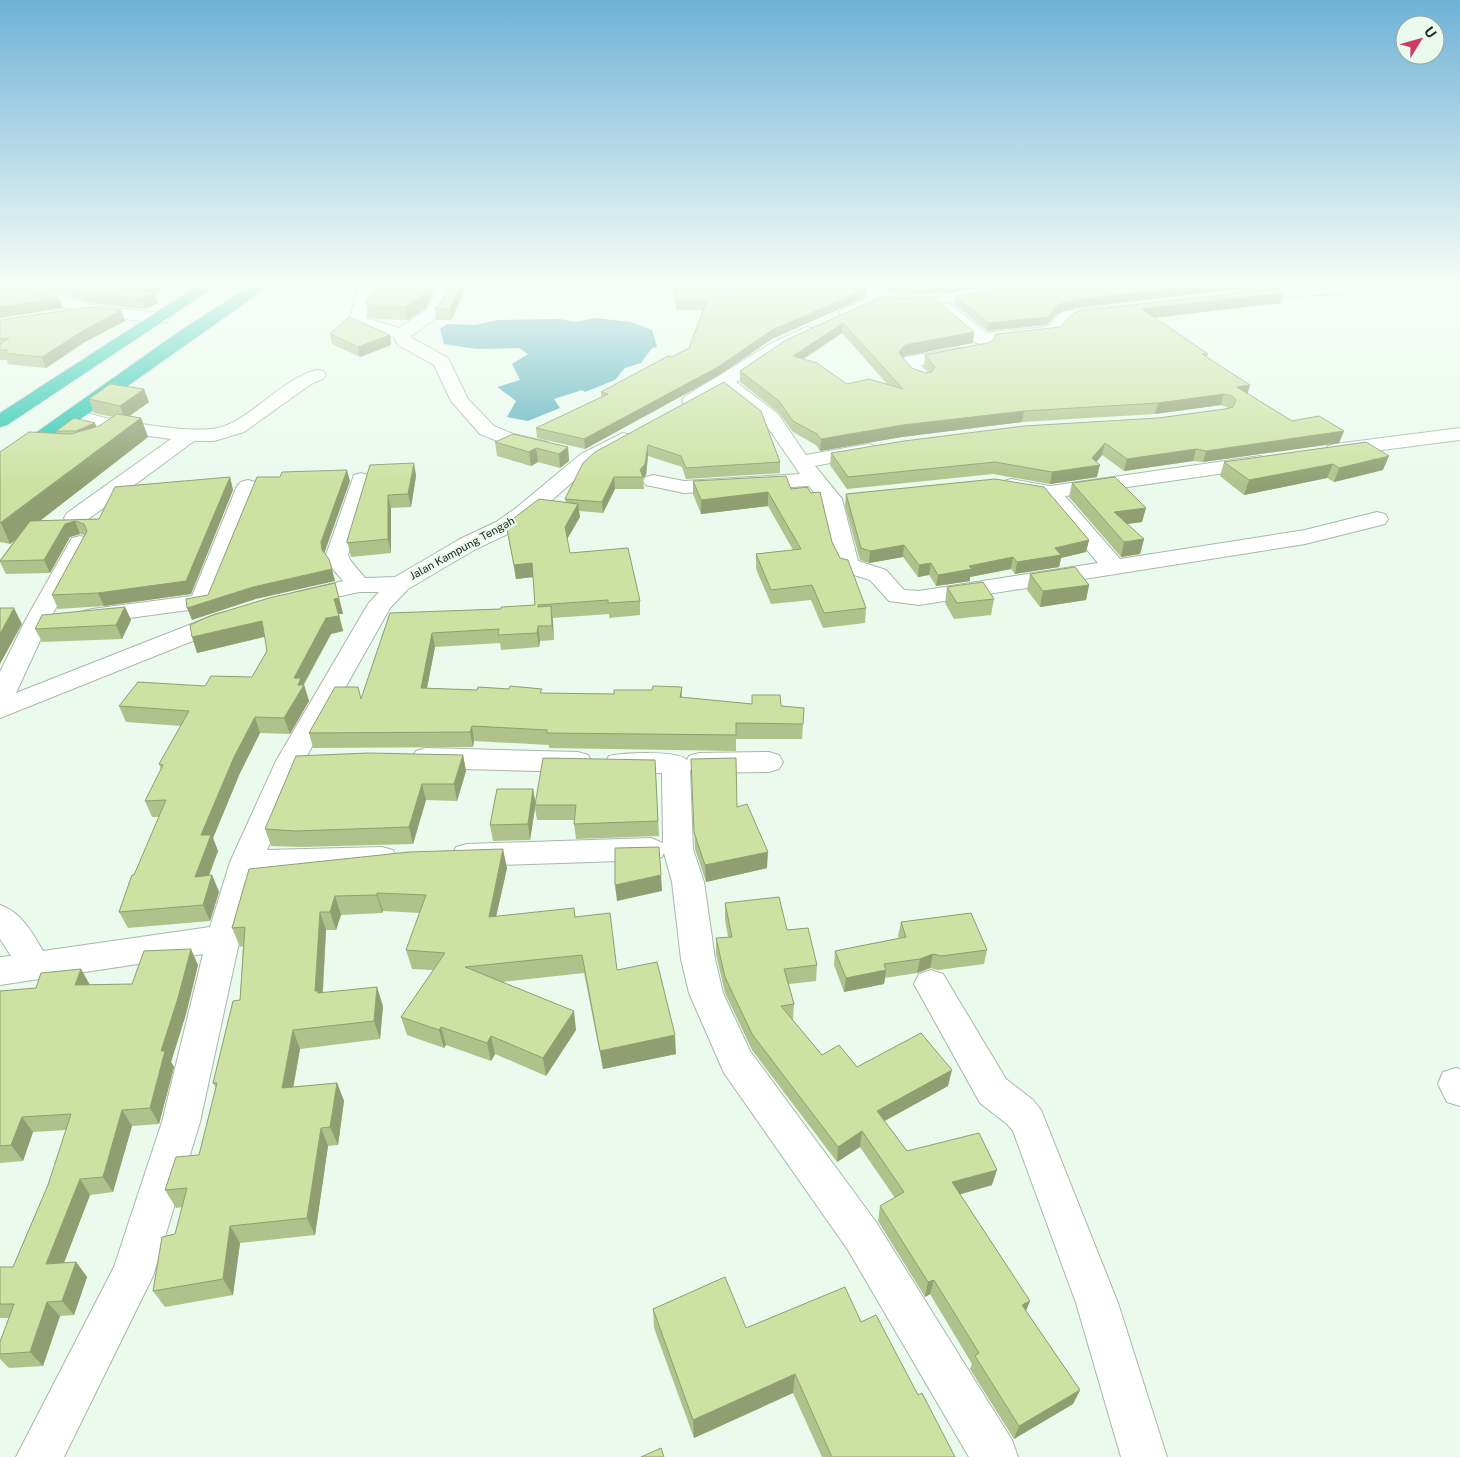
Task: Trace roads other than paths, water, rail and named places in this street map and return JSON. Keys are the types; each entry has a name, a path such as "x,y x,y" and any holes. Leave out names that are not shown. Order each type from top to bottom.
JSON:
{"highway":[{"path":"0,422 107,352"},
{"path":"0,467 162,352"},
{"path":"59,382 110,389"}],"street":[{"path":"422,352 442,362 460,402 487,430 507,438 573,454"},
{"path":"673,410 725,382 755,360 770,352"},
{"path":"923,378 909,363 914,360 958,352"},
{"path":"72,416 120,426 190,435 214,435 237,428 306,380 317,375"},
{"path":"725,382 771,418 801,462 816,479 841,498 847,564 852,568 878,575 891,594 901,598 919,598 1305,537 1378,520"},
{"path":"96,442 120,426"},
{"name":"Jalan Kampung Tengah","path":"285,602 359,585 400,584 517,518 573,454 639,429"},
{"path":"1315,453 1460,434"},
{"path":"75,518 190,435"},
{"path":"32,445 59,448"},
{"path":"801,462 883,447"},
{"path":"993,482 1050,492 1277,459"},
{"path":"359,585 339,562 337,555 361,479"},
{"path":"653,481 684,487 816,479"},
{"path":"0,709 204,613 248,486"},
{"path":"1050,492 1113,566"},
{"path":"0,699 38,619 80,544"},
{"path":"39,1457 132,1276 181,1122 223,938 246,862 304,760 380,604 400,584"},
{"path":"38,619 104,615 241,614"},
{"path":"401,758 675,764 769,762"},
{"path":"675,764 678,789 678,849 688,882 698,959 706,994 738,1062 862,1236 995,1457"},
{"path":"246,862 678,849"},
{"path":"0,918 17,935 34,966"},
{"path":"0,971 223,938"},
{"path":"931,984 993,1091 1020,1112 1028,1122 1097,1303 1144,1457"}],"water":[{"path":"525,352 649,352 641,363 625,368 615,380 585,392 582,390 554,399 560,408 528,421 507,417 516,401 497,387 520,380 512,364 528,354"}]}
